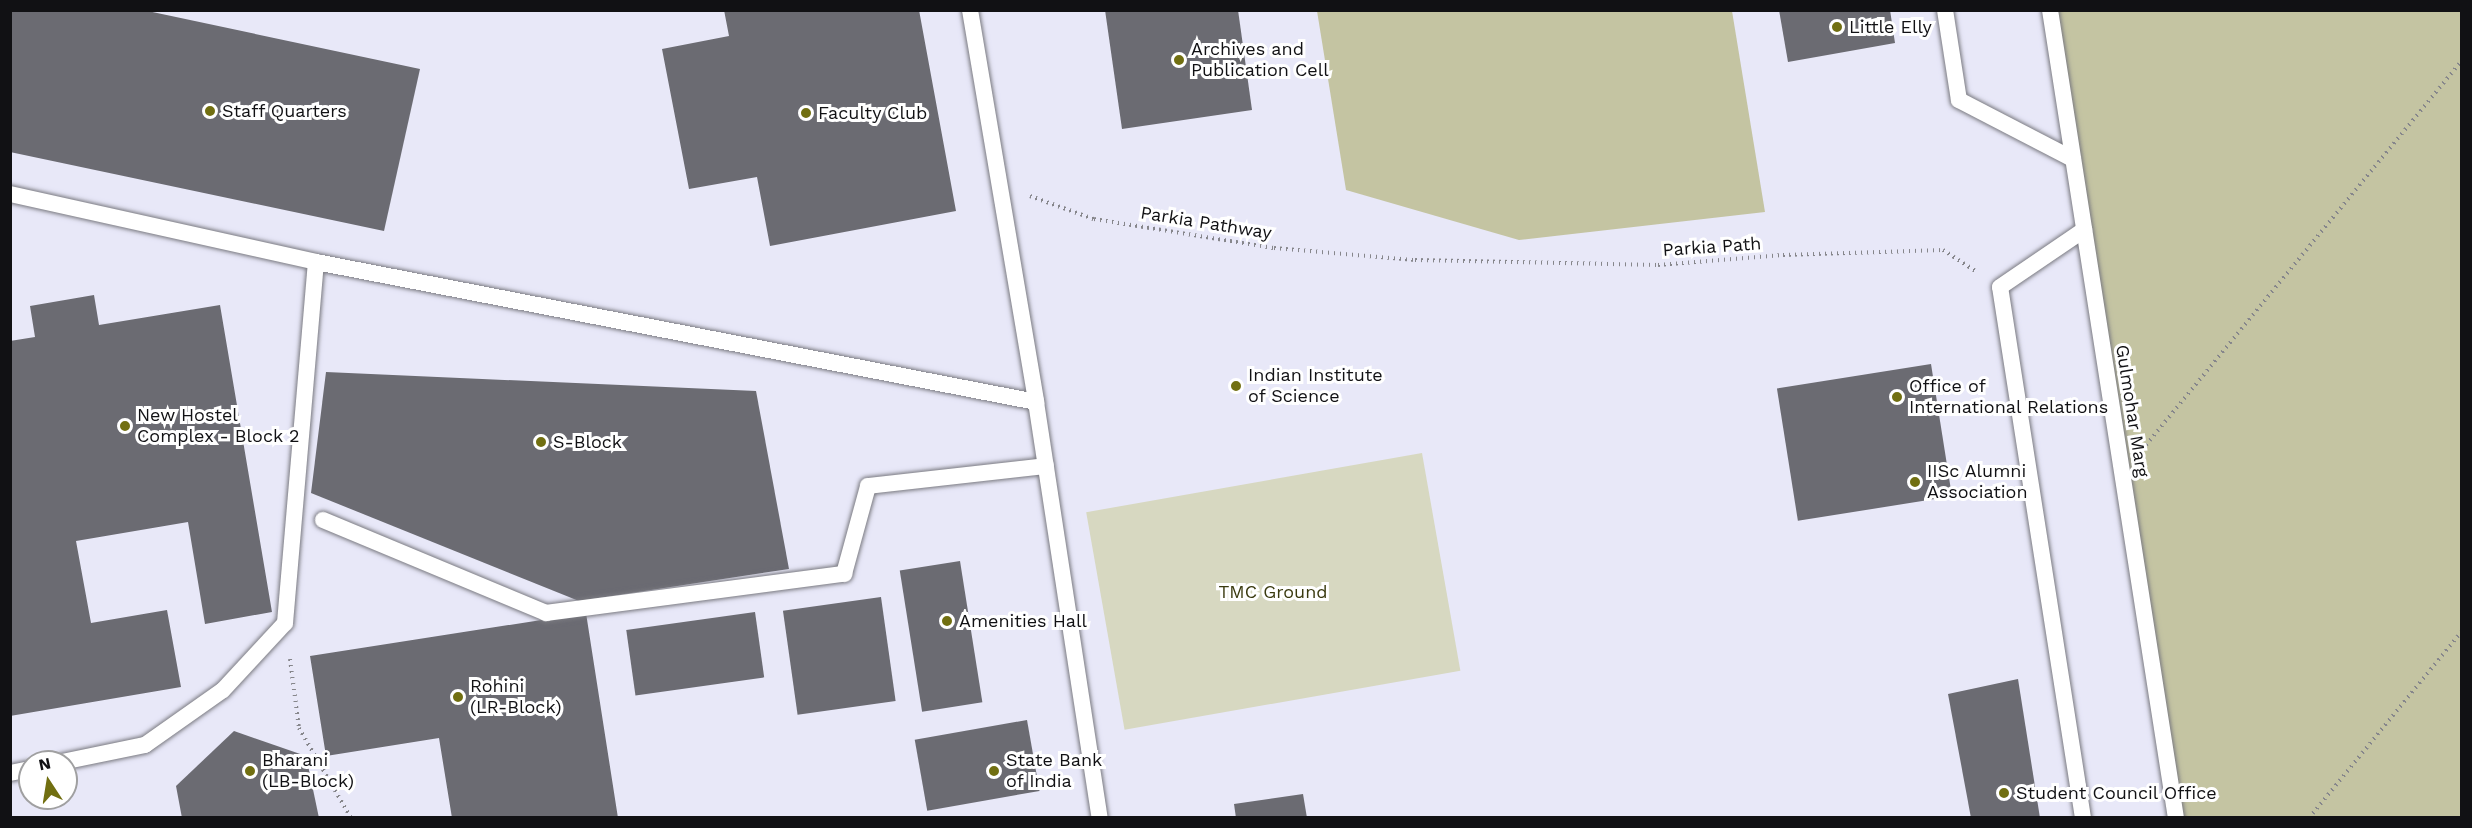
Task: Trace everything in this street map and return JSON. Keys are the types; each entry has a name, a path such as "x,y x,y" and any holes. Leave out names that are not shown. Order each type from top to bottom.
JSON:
{"lane":[{"path":"970,10 1036,402 1100,818"},
{"path":"1945,10 1959,100 2073,159"},
{"name":"Gulmohar Marg","path":"2050,10 2176,818"},
{"path":"10,194 316,262 1036,402"},
{"path":"2083,818 2001,287 2084,231"},
{"path":"78,759 145,745 223,690 285,623 316,262"},
{"path":"323,520 546,613 844,574 868,486 1046,466"}],"path":[{"path":"2122,475 2462,60"},
{"name":"Parkia Pathway","path":"998,184 1094,219 1274,248 1415,260"},
{"name":"Parkia Path","path":"1415,260 1658,265 1783,255 1943,250 2001,287"},
{"path":"285,623 299,728 351,818"},
{"path":"2309,818 2462,631"}],"shaded area":[{"name":"Indian Institute of Science","path":"10,11 2461,11 2461,817 11,817"}],"green space":[{"path":"1317,11 1732,11 1765,212 1519,240 1346,190"},
{"path":"2053,11 2461,11 2461,817 2176,817"},
{"name":"TMC Ground","path":"1422,453 1460,671 1125,730 1086,512"}],"building":[{"name":"Staff Quarters","path":"10,10 143,10 420,69 384,231 10,152"},
{"name":"Faculty Club","path":"724,10 919,10 956,211 770,246 757,177 689,189 662,49 729,36"},
{"name":"Archives and Publication Cell","path":"1105,10 1238,10 1252,110 1122,129"},
{"name":"Little Elly","path":"1779,10 1890,10 1895,43 1788,62"},
{"name":"New Hostel Complex - Block 2","path":"94,295 99,325 220,305 272,612 205,624 188,522 76,541 91,623 167,610 181,687 10,716 10,341 35,337 30,306"},
{"path":"1931,364 1952,496 1798,521 1777,388"},
{"name":"S-Block","path":"326,372 756,391 789,569 579,601 311,493"},
{"path":"960,561 982,702 922,712 900,571"},
{"path":"881,597 896,701 798,715 783,611"},
{"path":"755,612 764,677 635,695 626,630"},
{"name":"Rohini (LR-Block)","path":"586,613 618,818 452,818 439,738 326,756 310,656"},
{"path":"2018,679 2040,818 1971,818 1948,694"},
{"path":"1027,720 1040,791 927,811 915,740"},
{"name":"Bharani (LB-Block)","path":"234,731 306,756 319,818 182,818 176,786"},
{"path":"1303,794 1307,818 1236,818 1234,804"}],"place":[{"name":"Little Elly","path":"1837,27"},
{"name":"Archives and Publication Cell","path":"1179,60"},
{"name":"Staff Quarters","path":"210,111"},
{"name":"Faculty Club","path":"806,113"},
{"name":"Indian Institute of Science","path":"1236,386"},
{"name":"Office of International Relations","path":"1897,397"},
{"name":"New Hostel Complex - Block 2","path":"125,426"},
{"name":"S-Block","path":"541,442"},
{"name":"IISc Alumni Association","path":"1915,482"},
{"name":"Amenities Hall","path":"947,621"},
{"name":"Rohini (LR-Block)","path":"458,697"},
{"name":"Bharani (LB-Block)","path":"250,771"},
{"name":"State Bank of India","path":"994,771"},
{"name":"Student Council Office","path":"2004,793"}]}
